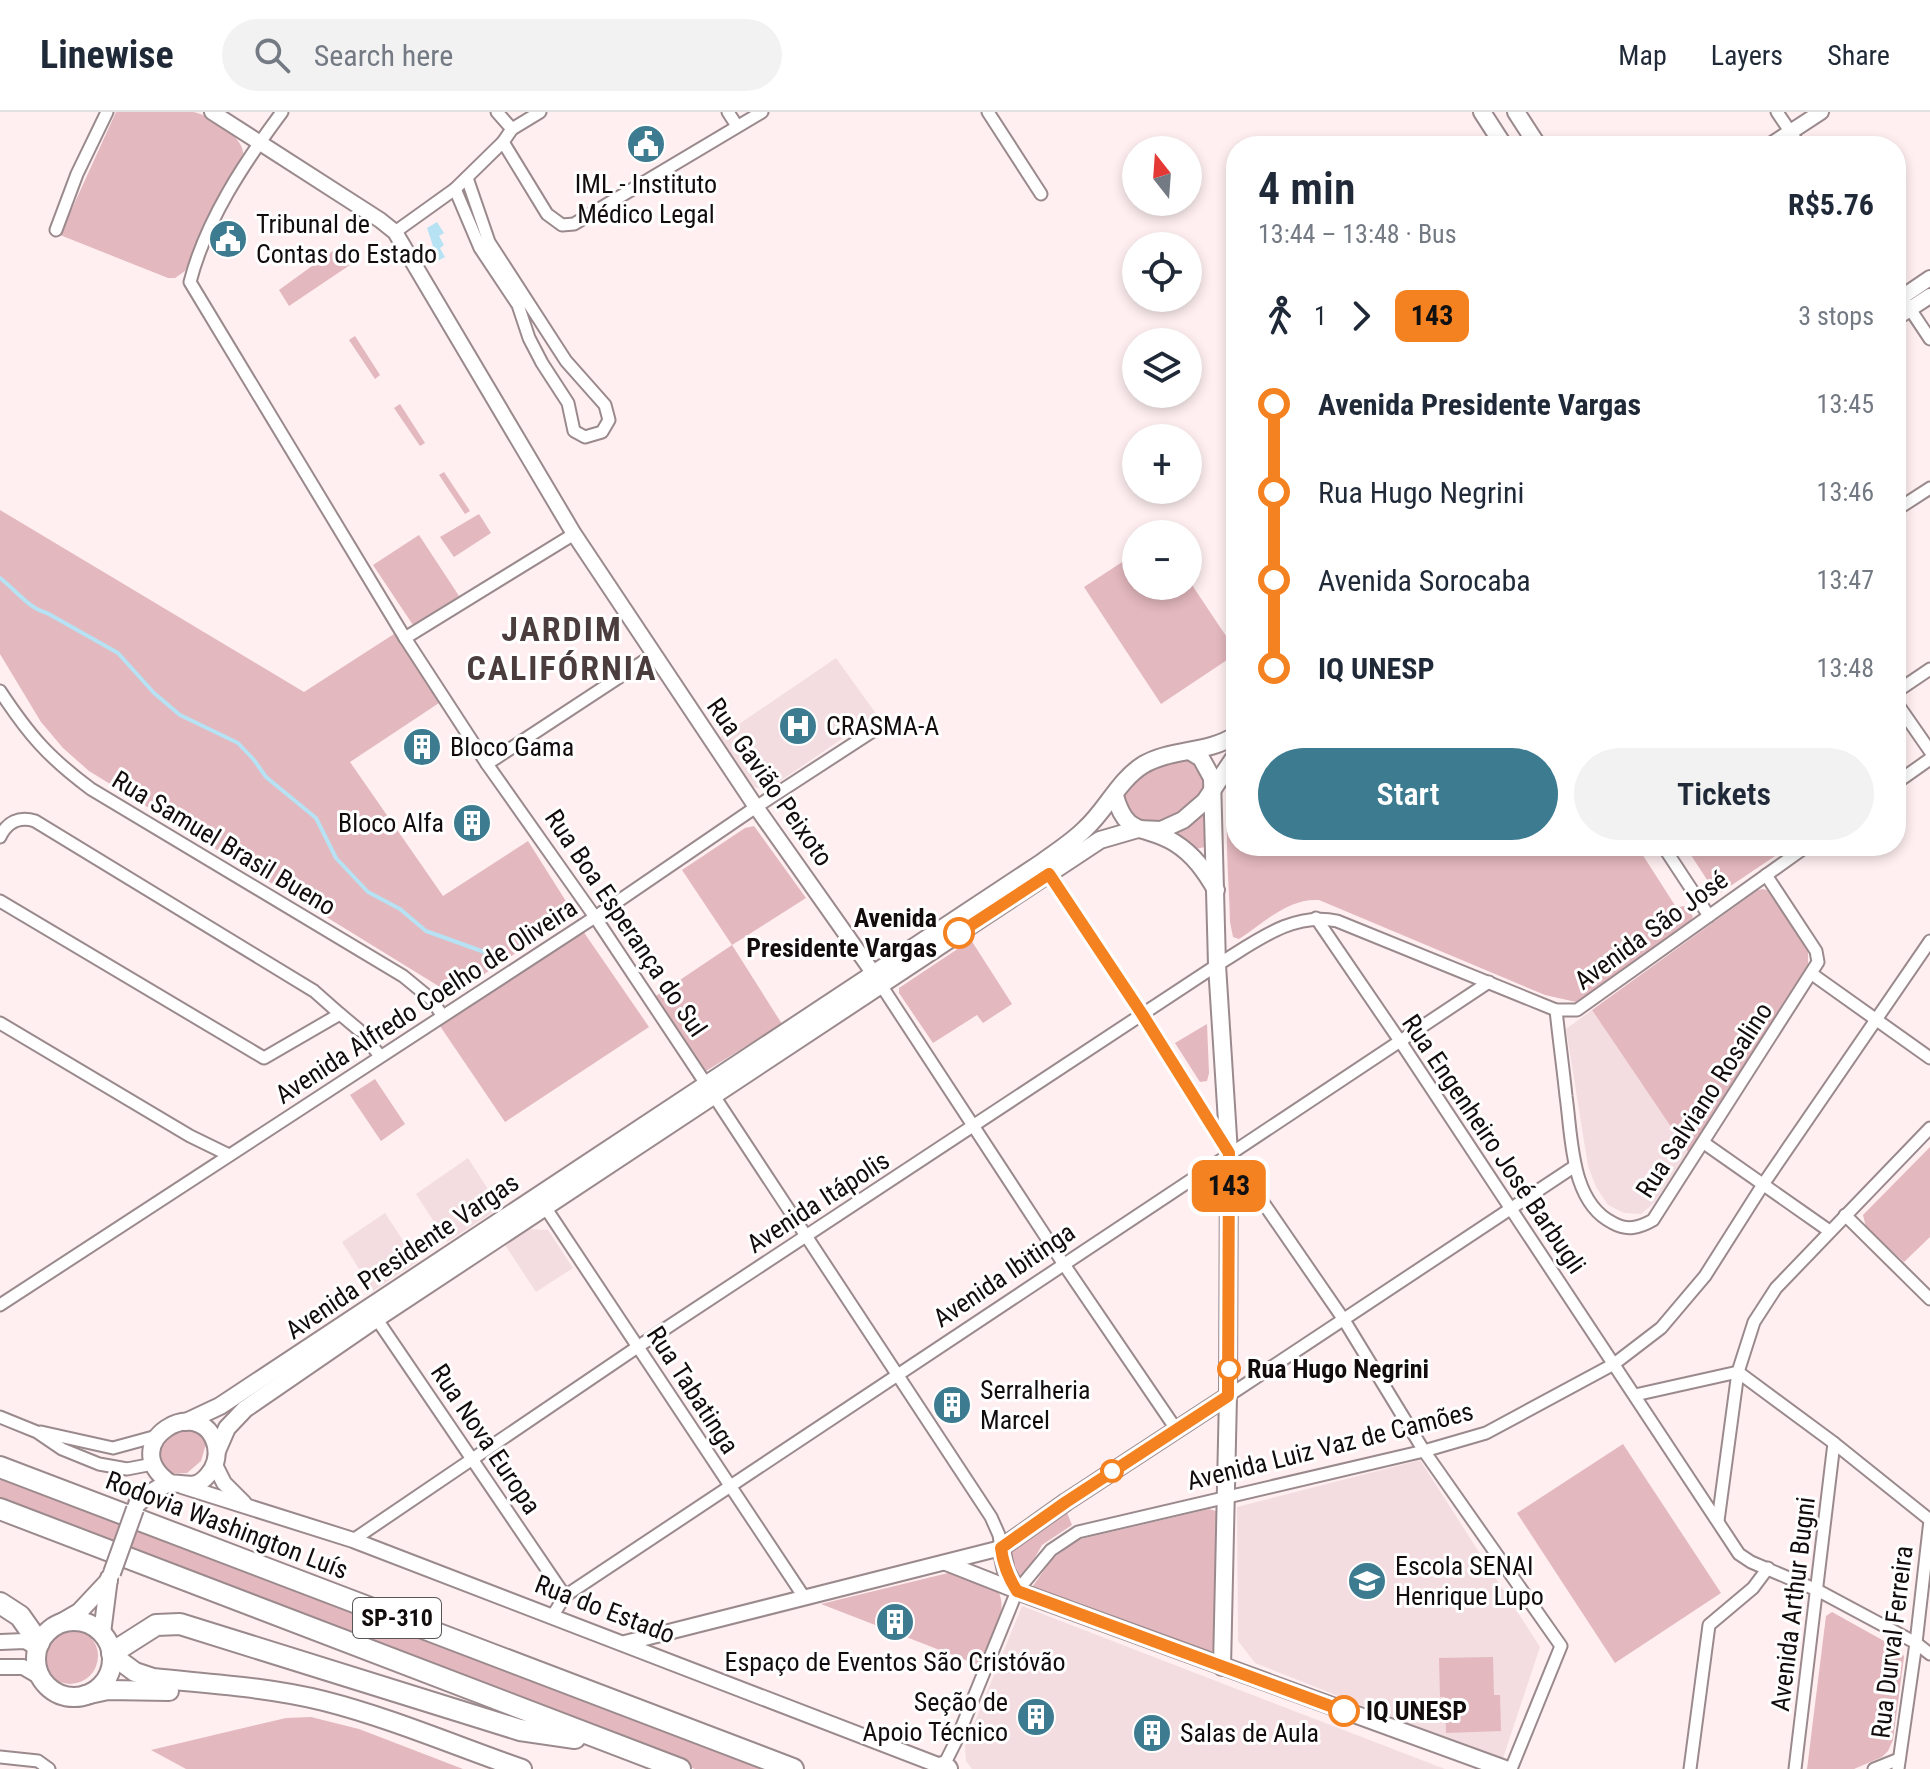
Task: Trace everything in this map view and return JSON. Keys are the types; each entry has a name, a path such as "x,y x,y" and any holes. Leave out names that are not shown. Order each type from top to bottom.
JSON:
{"highway":[{"name":"Rodovia Washington Luís","path":"0,1467 793,1769"},
{"name":"SP-310","path":"0,1509 680,1769"},
{"path":"0,1603 20,1616 38,1646"},
{"path":"486,1769 399,1735 305,1707 142,1689 108,1690 72,1697 59,1694 40,1677 38,1646 44,1635 60,1623 87,1623 102,1633 112,1654 135,1672 153,1678 281,1692 325,1701 522,1769"},
{"path":"112,1654 156,1625 180,1624 520,1730 614,1744"},
{"path":"85,1695 97,1690 106,1680 112,1654"}],"main road":[{"path":"1482,112 1498,136"},
{"path":"1516,112 1532,136"},
{"name":"Avenida Presidente Vargas","path":"1045,868 1086,829 1125,780 1155,758 1191,752 1226,739"},
{"path":"1191,752 1208,767 1213,789 1217,965 1229,1153 1228,1423 1222,1667"},
{"name":"Avenida Presidente Vargas","path":"216,1458 227,1428 245,1409 372,1313 1045,868 1100,840 1138,829 1161,830 1183,820 1205,801 1226,770"},
{"path":"1115,796 1119,811 1129,824 1162,836 1187,852 1199,863 1217,891"},
{"name":"Avenida Presidente Vargas","path":"186,1422 220,1406 545,1207 709,1089"},
{"path":"1001,1548 1228,1396"},
{"path":"1206,1410 1228,1423"},
{"path":"136,1506 147,1494 202,1481 216,1458 207,1431 186,1422 165,1428 157,1436 152,1454 161,1477 176,1485"},
{"path":"102,1633 110,1576 145,1480 154,1465"},
{"name":"Rua Boa Esperança do Sul","path":"1001,1548 1006,1571 1017,1591"},
{"path":"60,1623 79,1612 110,1576"},
{"path":"1017,1591 1508,1769"}],"street":[{"path":"56,230 77,174 107,112"},
{"path":"212,112 395,232 455,189 503,142 512,129 540,112"},
{"path":"260,142 282,112"},
{"path":"497,112 512,129"},
{"path":"728,112 737,126"},
{"path":"503,142 547,214 562,225 582,221 762,112"},
{"path":"988,112 1041,194"},
{"path":"1777,112 1794,136"},
{"path":"1785,136 1821,112"},
{"name":"Rua Boa Esperança do Sul","path":"260,142 236,179 197,253 190,282 405,638 487,764 595,917 897,1373 991,1517 1001,1548"},
{"path":"467,178 484,245"},
{"path":"455,189 484,245 522,302 566,361 605,405 609,420 602,432 585,437 574,431 568,403 529,338 522,302"},
{"name":"Rua Gavião Peixoto","path":"395,232 574,534 756,807 877,979 1176,1429"},
{"path":"1906,295 1930,278"},
{"path":"1906,298 1930,296"},
{"path":"1906,306 1930,339"},
{"path":"1906,504 1930,488"},
{"path":"405,638 574,534"},
{"path":"487,764 653,655"},
{"path":"1906,685 1930,669"},
{"name":"Rua Samuel Brasil Bueno","path":"1,694 27,731 56,762 91,789 403,976 431,999 442,1015"},
{"path":"1906,716 1930,751"},
{"name":"Avenida Alfredo Coelho de Oliveira","path":"0,1305 595,917 873,731"},
{"path":"1906,776 1930,759"},
{"path":"0,837 12,822 35,821 314,991 359,1030"},
{"path":"1670,856 1709,916"},
{"name":"Avenida São José","path":"1556,1010 1577,1010 1793,856"},
{"path":"1045,868 1229,1153 1344,1320 1424,1451 1561,1646 1508,1769"},
{"name":"Rua Salviano Rosalino","path":"1556,1010 1575,1166 1588,1202 1600,1217 1619,1227 1638,1228 1653,1220 1818,962 1816,951 1766,875"},
{"path":"0,901 264,1058 340,1014"},
{"path":"1316,918 1337,921 1556,1010"},
{"name":"Avenida Itápolis","path":"353,1540 639,1346 1217,965 1284,926 1316,918"},
{"name":"Rua Engenheiro José Barbugli","path":"1316,918 1739,1554 1817,1590 1916,1643 1930,1654"},
{"name":"Avenida Luiz Vaz de Camões","path":"945,1768 1017,1591 1041,1559 1078,1532 1424,1451 1486,1433 1614,1364 1661,1328 1705,1276 1764,1183 1930,941"},
{"path":"1812,974 1930,1058"},
{"name":"Avenida Ibitinga","path":"553,1615 565,1596 729,1485 1489,982"},
{"path":"0,1023 190,1136 229,1155"},
{"path":"369,1042 380,1056"},
{"path":"1718,1521 1738,1372 1754,1322 1776,1288 1828,1230 1930,1128"},
{"path":"1704,1143 1828,1230"},
{"path":"1228,1396 1575,1166"},
{"name":"Rua Tabatinga","path":"545,1207 804,1597"},
{"path":"1845,1215 1930,1299"},
{"name":"Rua Nova Europa","path":"372,1313 565,1596"},
{"path":"1635,1395 1738,1372 1930,1520"},
{"path":"0,1417 99,1464 127,1469 154,1465"},
{"path":"37,1432 63,1435 113,1448 157,1436"},
{"name":"Avenida Arthur Bugni","path":"1795,1769 1834,1443"},
{"path":"216,1458 224,1483 247,1506"},
{"name":"Rua do Estado","path":"176,1485 353,1540 945,1768"},
{"name":"Rua Durval Ferreira","path":"1899,1764 1930,1520"},
{"path":"625,1643 1001,1548"},
{"path":"945,1562 1017,1591"},
{"path":"1690,1769 1709,1625 1753,1588 1768,1568"},
{"path":"0,1642 25,1641 38,1646"},
{"path":"0,1667 23,1667 40,1677"},
{"path":"0,1757 38,1761 49,1769"},
{"path":"1874,1769 1899,1764"}],"shaded area":[{"path":"116,112 200,114 232,134 242,148 243,154 207,221 185,271 175,278 168,278 60,235"},
{"path":"341,245 353,263 289,306 279,290"},
{"path":"355,336 380,375 375,379 349,340"},
{"path":"400,404 425,443 420,446 394,408"},
{"path":"444,472 470,511 465,514 439,475"},
{"path":"0,510 304,692 394,634 439,703 350,762 443,896 528,841 574,914 453,995 89,771 63,748 41,722 0,654"},
{"path":"479,514 491,533 454,557 440,537"},
{"path":"419,535 459,596 413,625 373,565"},
{"path":"1122,562 1122,600 1202,600 1226,636 1226,661 1161,704 1084,587"},
{"name":"CRASMA-A","path":"836,658 877,715 767,790 753,787 720,737"},
{"path":"1187,759 1203,774 1204,790 1194,804 1178,816 1160,822 1142,822 1129,812 1125,792 1139,777 1167,762"},
{"path":"1206,811 1205,847 1196,849 1173,833"},
{"path":"754,826 806,898 732,945 682,870 745,828"},
{"path":"1227,856 1643,856 1676,907 1687,906 1693,917 1688,924 1576,1002 1545,995 1319,900 1287,907 1239,939 1233,937"},
{"path":"1692,856 1775,856 1717,895"},
{"path":"1763,889 1767,890 1808,951 1808,965 1688,1152 1592,1010"},
{"path":"583,931 649,1027 505,1122 440,1026"},
{"path":"971,940 1012,1004 983,1023 977,1015 933,1043 899,993 899,988"},
{"path":"732,945 782,1024 706,1071 656,996"},
{"path":"1592,1010 1688,1152 1655,1202 1641,1214 1624,1213 1608,1205 1596,1187 1588,1166 1566,1029"},
{"path":"1207,1024 1209,1073 1207,1081 1200,1082 1175,1043"},
{"path":"375,1079 405,1124 381,1141 350,1095"},
{"path":"1930,1147 1930,1237 1904,1262 1866,1227 1863,1215"},
{"path":"468,1158 500,1208 447,1242 416,1194"},
{"path":"385,1213 417,1262 373,1291 342,1242"},
{"path":"530,1229 548,1230 573,1268 536,1292 505,1245"},
{"path":"187,1424 203,1436 206,1444 201,1461 187,1473 166,1474 155,1447 160,1437"},
{"path":"1623,1444 1721,1593 1615,1663 1517,1513"},
{"name":"Escola SENAI Henrique Lupo","path":"1420,1460 1540,1647 1502,1761 1255,1663 1238,1641 1237,1507"},
{"path":"0,1474 774,1769 695,1769 0,1501"},
{"path":"1209,1509 1216,1511 1218,1520 1215,1650 1209,1652 1074,1601 1030,1590 1052,1559 1077,1540"},
{"path":"1066,1510 1072,1525 1042,1545 1025,1575 1015,1577 1009,1555 1012,1550"},
{"path":"948,1573 998,1591 1001,1599 1000,1619 981,1666 821,1604"},
{"path":"1022,1606 1445,1769 972,1769 966,1761 965,1746"},
{"path":"1832,1612 1902,1651 1904,1657 1893,1740 1882,1757 1854,1769 1807,1769 1826,1616"},
{"path":"70,1628 90,1636 98,1656 90,1676 70,1684 50,1676 42,1656 50,1636"},
{"path":"1493,1657 1494,1695 1500,1695 1501,1731 1446,1733 1445,1697 1440,1697 1439,1658"},
{"path":"311,1717 359,1729 463,1769 186,1769 151,1750 286,1718"}],"water":[{"path":"437,222 444,233 439,236 445,257 436,262 429,249 433,246 427,228"}],"waterway":[{"path":"0,578 34,607 118,653 154,693 180,715 238,743 266,777 316,818 336,858 368,892 400,909 426,931 487,953"}],"bus line":[{"name":"143","path":"959,933 1049,874 1229,1153 1228,1396 1001,1548 1006,1571 1017,1591 1344,1711"}],"place":[{"name":"IML - Instituto Médico Legal","path":"646,144"},
{"name":"Tribunal de Contas do Estado","path":"228,239"},
{"name":"CRASMA-A","path":"798,726"},
{"name":"Bloco Gama","path":"422,747"},
{"name":"Bloco Alfa","path":"472,823"},
{"name":"Avenida Presidente Vargas","path":"959,933"},
{"name":"Rua Hugo Negrini","path":"1229,1369"},
{"name":"Serralheria Marcel","path":"952,1405"},
{"name":"Escola SENAI Henrique Lupo","path":"1367,1581"},
{"name":"Espaço de Eventos São Cristóvão","path":"895,1622"},
{"name":"IQ UNESP","path":"1344,1711"},
{"name":"Seção de Apoio Técnico","path":"1036,1717"},
{"name":"Salas de Aula","path":"1152,1733"}],"district":[{"name":"JARDIM CALIFÓRNIA","path":"562,648"}]}
